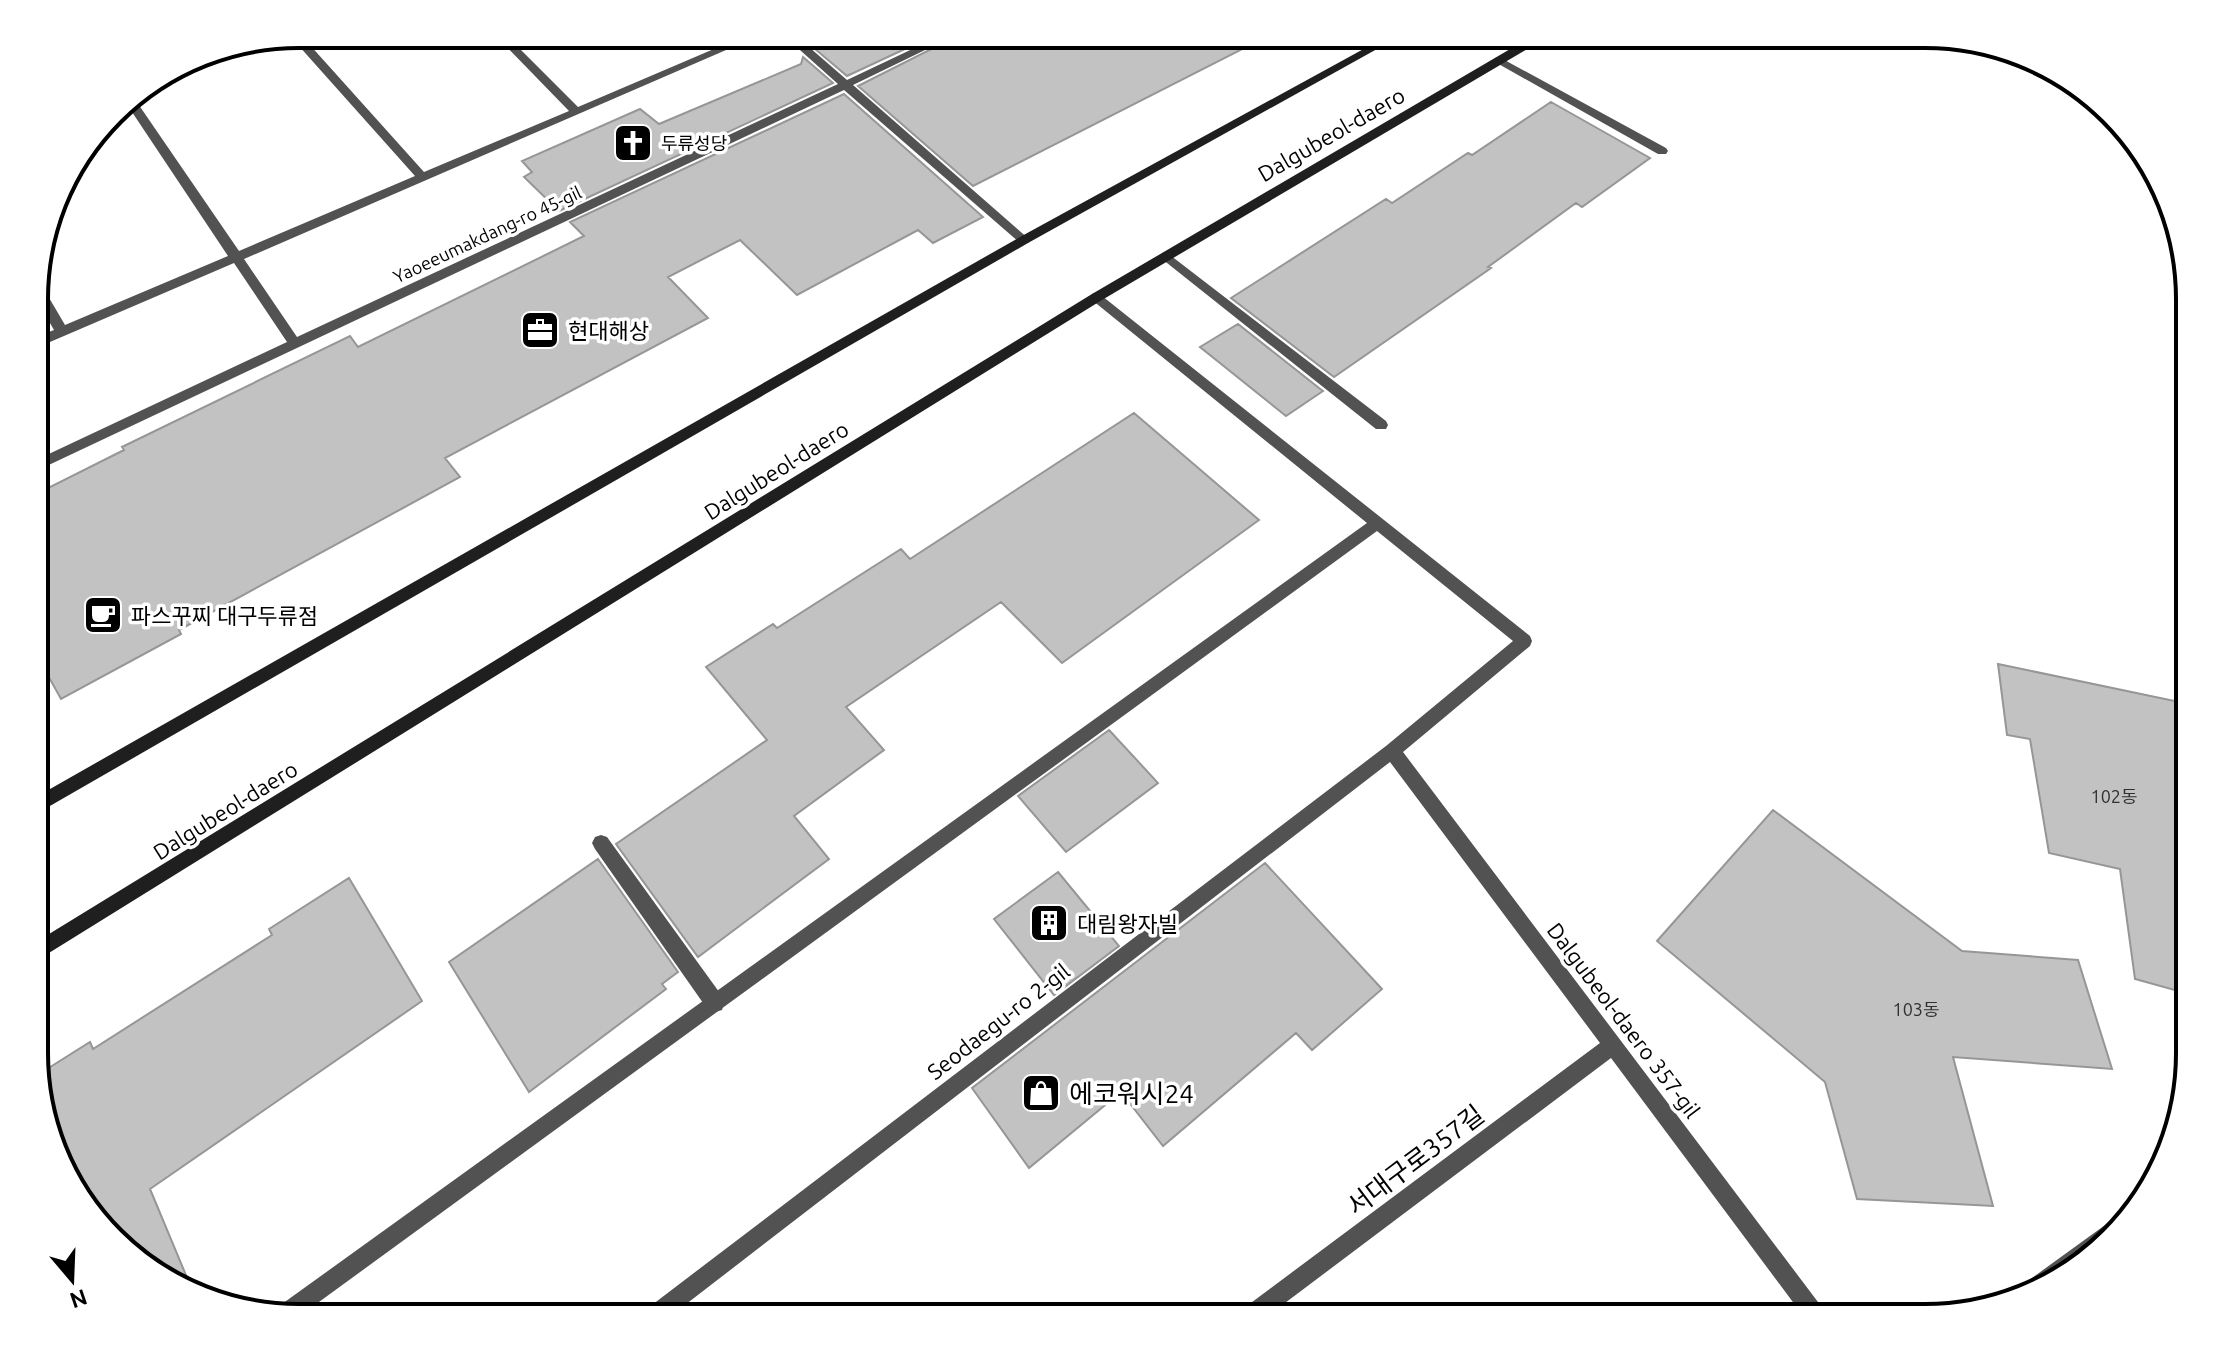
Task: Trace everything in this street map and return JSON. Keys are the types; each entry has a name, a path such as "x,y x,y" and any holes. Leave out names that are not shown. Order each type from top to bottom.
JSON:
{"main road":[{"path":"48,799 1024,240 1373,48"},
{"name":"Dalgubeol-daero","path":"48,945 1097,297 1519,48"},
{"path":"1499,60 1531,48"}],"street":[{"path":"308,49 423,178"},
{"path":"514,49 577,112"},
{"path":"48,338 724,49"},
{"path":"805,49 1024,240"},
{"name":"Yaoeeumakdang-ro 45-gil","path":"48,460 922,49"},
{"path":"1499,60 1662,151"},
{"path":"135,109 295,344"},
{"path":"1166,256 1381,425"},
{"path":"299,1304 1378,523 1097,297"},
{"path":"48,308 62,332"},
{"name":"Seodaegu-ro 2-gil","path":"670,1304 1392,751 1524,641 1378,523"},
{"name":"Dalgubeol-daero 357-gil","path":"1392,751 1807,1303"},
{"path":"601,843 715,1003"},
{"name":"서대구로357길","path":"1267,1303 1613,1045"}],"building":[{"path":"1244,48 973,186 858,86 932,49"},
{"path":"815,49 906,49 847,76"},
{"name":"두류성당","path":"803,57 833,83 559,211 524,177 532,172 522,161 640,109 659,124 801,64"},
{"path":"844,94 983,217 933,243 918,230 797,295 740,240 668,277 708,318 445,458 460,477 179,630 181,634 61,699 48,676 48,488 124,450 122,447 350,336 358,347 584,236 570,222"},
{"path":"1551,102 1650,158 1582,207 1576,203 1488,267 1491,268 1334,377 1231,298 1386,199 1392,203 1468,153 1472,155"},
{"path":"1238,324 1323,391 1286,416 1200,347"},
{"path":"1134,413 1259,520 1062,663 1001,602 846,707 884,750 794,816 829,859 698,957 616,844 767,740 706,667 773,624 777,628 901,549 910,559"},
{"path":"1998,664 2175,701 2175,990 2135,979 2120,869 2049,853 2030,739 2007,735"},
{"path":"1109,730 1158,783 1066,852 1018,796"},
{"path":"1773,810 1962,951 2078,960 2112,1069 1953,1057 1993,1206 1857,1199 1825,1082 1657,941"},
{"path":"598,859 678,972 662,984 666,989 529,1092 449,962"},
{"path":"1265,863 1382,989 1312,1050 1296,1033 1163,1146 1121,1092 1029,1168 972,1088"},
{"name":"대림왕자빌","path":"1058,872 1119,946 1054,995 994,919"},
{"path":"349,878 422,1001 150,1189 187,1276 146,1252 110,1218 90,1192 61,1134 49,1068 90,1042 93,1049 272,935 269,929"}],"place":[{"name":"두류성당","path":"633,143"},
{"name":"현대해상","path":"540,330"},
{"name":"파스꾸찌 대구두류점","path":"103,615"},
{"name":"대림왕자빌","path":"1049,923"},
{"name":"에코워시24","path":"1041,1093"}]}
